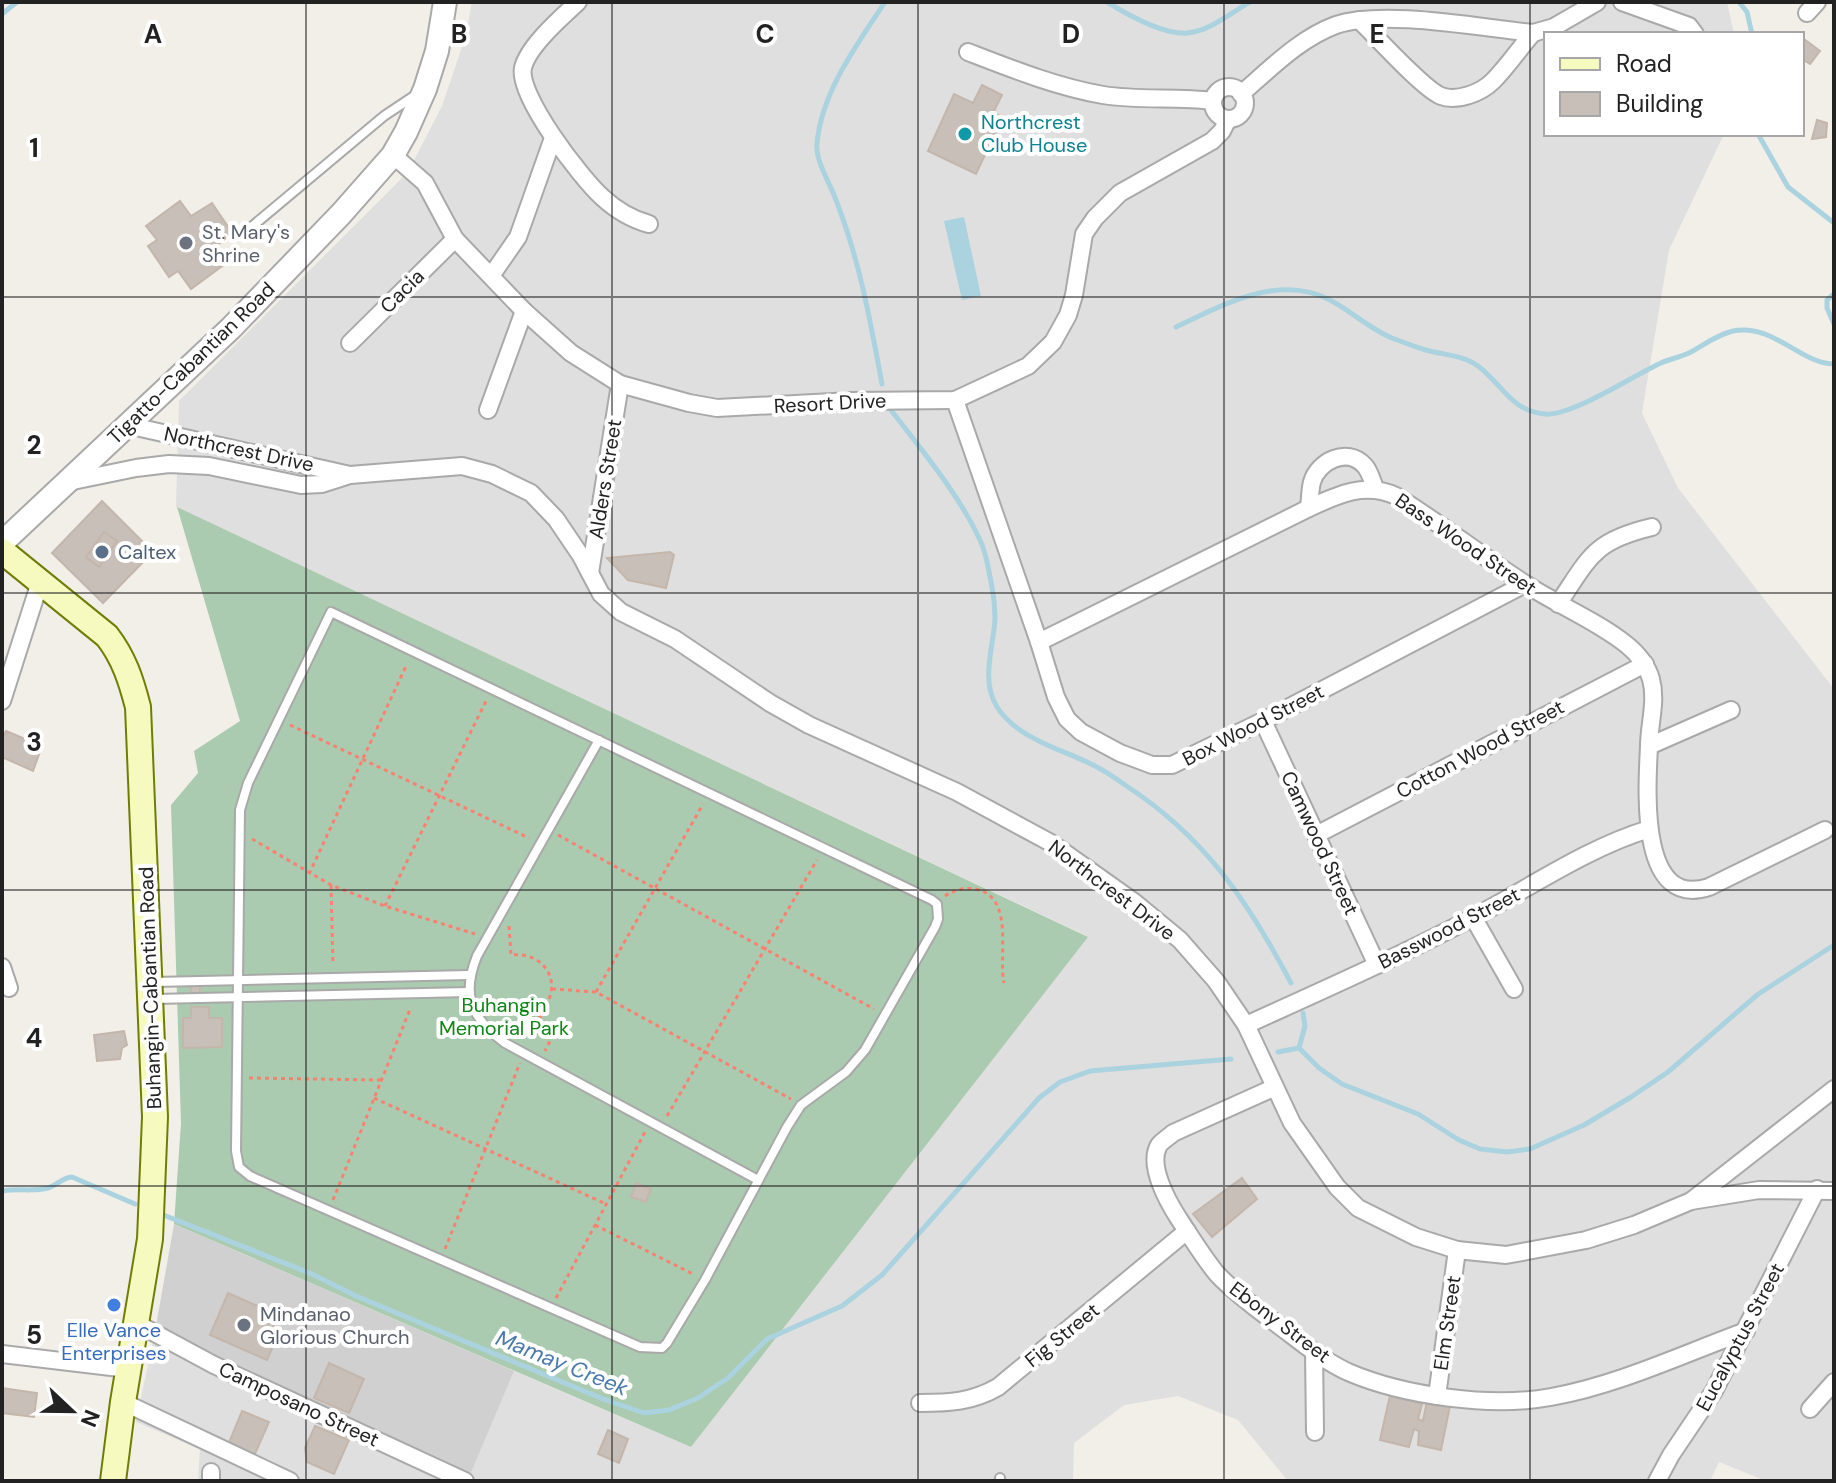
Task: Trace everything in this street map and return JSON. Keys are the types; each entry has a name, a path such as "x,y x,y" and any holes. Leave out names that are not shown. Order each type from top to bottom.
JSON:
{"main road":[{"name":"Buhangin-Cabantian Road","path":"2,551 107,636 128,669 138,707 155,1117 150,1239 113,1481"}],"street":[{"name":"Tigatto-Cabantian Road","path":"2,543 231,328 393,155 425,89 437,51 445,2"},
{"path":"578,2 540,41 523,66 522,74 553,138 602,197 631,219 649,224"},
{"path":"1241,94 1298,46 1335,25 1359,20 1395,19 1533,33 1554,27 1597,2"},
{"path":"1622,2 1676,20 1689,26 1694,32"},
{"path":"1359,20 1442,97 1475,93 1491,83 1533,33"},
{"path":"968,52 1025,74 1101,95 1142,100 1213,101"},
{"path":"1225,88 1234,88 1241,94 1244,108 1238,117 1228,119 1217,114 1213,101 1217,93 1225,88"},
{"name":"Resort Drive","path":"393,155 425,183 455,239 524,311 571,353 620,384 717,408 852,401 955,400 1028,366 1053,342 1068,315 1084,234 1095,218 1120,193 1212,141 1228,119"},
{"path":"491,276 518,237 553,138"},
{"name":"Cacia","path":"350,343 455,239"},
{"path":"488,410 524,311"},
{"name":"Alders Street","path":"590,573 620,384"},
{"name":"Box Wood Street","path":"955,400 1056,697 1067,719 1081,732 1120,753 1152,765 1172,765 1263,721 1525,584"},
{"name":"Northcrest Drive","path":"127,425 350,475"},
{"path":"225,469 229,449"},
{"path":"1309,508 1316,472 1335,458 1356,459 1364,465 1375,488"},
{"name":"Northcrest Drive","path":"66,483 169,464 225,469 301,485 322,484 350,475 462,466 492,474 531,493 572,542 601,594 621,612 675,639 770,703 809,725 957,792 1051,843 1134,902 1180,940 1216,981 1246,1025 1292,1123 1337,1187 1358,1208 1416,1237 1457,1250 1506,1255 1586,1240 1634,1225 1691,1201 1759,1190 1825,1190"},
{"name":"Bass Wood Street","path":"1039,642 1309,508 1344,493 1375,488 1403,500 1525,584 1610,633 1645,664"},
{"path":"1558,604 1595,552 1610,539 1652,527"},
{"path":"2,701 40,582"},
{"path":"1645,664 1652,681 1653,705 1649,746 1649,829 1660,870 1668,882 1677,888 1698,890 1825,830"},
{"name":"Cotton Wood Street","path":"1316,835 1645,664"},
{"path":"1649,746 1731,710"},
{"name":"Camwood Street","path":"1263,721 1377,965"},
{"name":"Basswood Street","path":"1246,1025 1377,965 1609,844 1649,829"},
{"path":"1473,917 1514,989"},
{"path":"2,967 9,988"},
{"name":"Ebony Street","path":"1273,1088 1173,1133 1159,1145 1155,1159 1157,1173 1175,1213 1217,1273 1244,1300 1314,1352 1346,1371 1389,1387 1437,1396 1486,1400 1549,1397 1610,1381 1746,1331"},
{"path":"1691,1201 1834,1089"},
{"name":"Eucalyptus Street","path":"1657,1481 1714,1391 1825,1190"},
{"name":"Fig Street","path":"920,1403 962,1402 998,1387 1187,1231"},
{"name":"Elm Street","path":"1437,1396 1457,1250"},
{"name":"Camposano Street","path":"136,1323 214,1365 465,1481"},
{"path":"1314,1352 1315,1432"},
{"path":"2,1354 128,1369"},
{"path":"1810,1409 1834,1382"},
{"path":"123,1402 290,1481"}],"lane":[{"path":"249,229 384,116 425,89"},
{"path":"331,612 413,651 937,904 935,927 865,1050 846,1072 801,1105 705,1280 667,1343 655,1349 640,1347 440,1260 250,1176 239,1167 236,1151 238,830 243,796 331,612"},
{"path":"599,740 486,937 469,975 472,1006 491,1033 524,1054 758,1180"},
{"path":"151,990 238,980 469,975"},
{"path":"388,977 388,994"},
{"path":"318,978 318,995"},
{"path":"151,990 238,997 469,992"}],"path":[{"path":"309,874 413,651"},
{"path":"385,906 491,689"},
{"path":"279,720 540,843"},
{"path":"596,992 709,793"},
{"path":"548,829 885,1015"},
{"path":"238,830 331,885 385,906 486,937"},
{"path":"661,1126 824,848"},
{"path":"331,885 333,978"},
{"path":"937,904 952,891 961,889 981,890 991,896 1002,917 1000,955 1004,983"},
{"path":"503,908 509,928 511,955 521,954 540,961 551,978 548,1003 538,1014 553,1035 539,1061"},
{"path":"552,989 596,992 801,1105"},
{"path":"329,1211 417,993"},
{"path":"440,1260 524,1054"},
{"path":"237,1077 381,1080"},
{"path":"374,1098 606,1204"},
{"path":"551,1308 651,1120"},
{"path":"595,1225 705,1280"}],"shaded area":[{"path":"472,2 1727,2 1734,32 1544,32 1544,136 1723,136 1669,250 1642,413 1678,488 1834,689 1834,1481 1766,1481 1719,1462 1710,1481 1288,1481 1238,1420 1178,1396 1124,1405 1074,1443 1073,1481 198,1481 200,1449 136,1422 156,1326 326,1409 470,1474 514,1371 691,1447 1087,936 176,507 179,401 408,172 442,106 466,35"},
{"path":"174,1224 514,1371 470,1475 156,1326"}],"green space":[{"name":"Buhangin Memorial Park","path":"177,507 1088,937 691,1447 174,1224 181,1123 171,805 198,773 194,751 240,721"}],"water":[{"path":"964,217 981,296 962,300 944,221"}],"building":[{"path":"1804,39 1820,51 1810,64 1804,60"},
{"name":"Northcrest Club House","path":"982,85 1002,95 993,113 1003,117 976,174 928,151 954,94 973,103"},
{"path":"1817,120 1827,123 1826,137 1812,139"},
{"name":"St. Mary's Shrine","path":"180,201 191,216 212,203 233,234 213,248 225,264 191,289 178,271 169,277 148,246 157,240 146,226"},
{"name":"Caltex","path":"102,501 153,552 103,603 52,553"},
{"path":"104,532 117,541 99,567 86,557"},
{"path":"670,552 674,555 666,588 628,580 607,558"},
{"path":"6,731 42,746 33,771 2,757 2,739"},
{"path":"191,986 200,986 200,993 191,994"},
{"path":"191,1007 209,1007 209,1018 222,1018 222,1047 183,1048 183,1018 191,1018"},
{"path":"124,1031 127,1045 122,1048 120,1059 97,1061 94,1035"},
{"path":"1242,1178 1257,1199 1212,1237 1193,1214"},
{"path":"636,1183 651,1189 646,1202 631,1197"},
{"name":"Mindanao Glorious Church","path":"228,1293 278,1315 268,1339 275,1342 267,1360 210,1335"},
{"path":"329,1363 364,1379 349,1413 314,1398"},
{"path":"2,1388 37,1393 34,1417 2,1413"},
{"path":"1391,1391 1422,1404 1418,1419 1423,1421 1427,1401 1450,1406 1441,1450 1418,1445 1419,1431 1414,1429 1409,1447 1380,1440"},
{"path":"242,1411 269,1422 254,1456 228,1445"},
{"path":"315,1426 349,1440 334,1474 307,1462 305,1448"},
{"path":"608,1430 628,1439 619,1463 598,1454"}],"waterway":[{"path":"2,14 17,2"},
{"path":"882,384 857,265 843,218 820,163 817,143 833,87 885,2"},
{"path":"1107,2 1135,18 1178,33 1196,32 1213,25 1250,2"},
{"path":"1739,2 1747,12 1752,32"},
{"path":"1759,136 1788,187 1834,223"},
{"path":"1176,327 1252,295 1291,290 1311,293 1330,300 1392,338 1472,362 1515,402 1533,412 1545,414 1586,402 1661,363 1733,331 1761,333 1810,358 1834,364"},
{"path":"1834,294 1827,300 1834,324"},
{"path":"891,410 951,489 982,545 994,602 989,686 997,707 1015,727 1103,770 1178,826 1222,872 1258,925 1291,983"},
{"path":"1299,1048 1319,1068 1342,1084 1418,1114 1459,1140 1480,1149 1507,1152 1530,1149 1584,1125 1631,1097 1668,1072 1757,995 1834,945"},
{"path":"1299,1048 1305,1026 1303,1013"},
{"name":"Mamay Creek","path":"1278,1052 1299,1048"},
{"name":"Mamay Creek","path":"161,1214 312,1274 356,1296 603,1399 644,1413 669,1410 698,1398 728,1378 767,1339 842,1306 882,1275 1039,1098 1060,1082 1090,1071 1231,1059"},
{"name":"Mamay Creek","path":"2,1191 43,1189 72,1177 135,1204"}],"place":[{"name":"Northcrest Club House","path":"965,134"},
{"name":"St. Mary's Shrine","path":"186,243"},
{"name":"Caltex","path":"102,552"},
{"name":"Elle Vance Enterprises","path":"114,1305"},
{"name":"Mindanao Glorious Church","path":"244,1325"}]}
